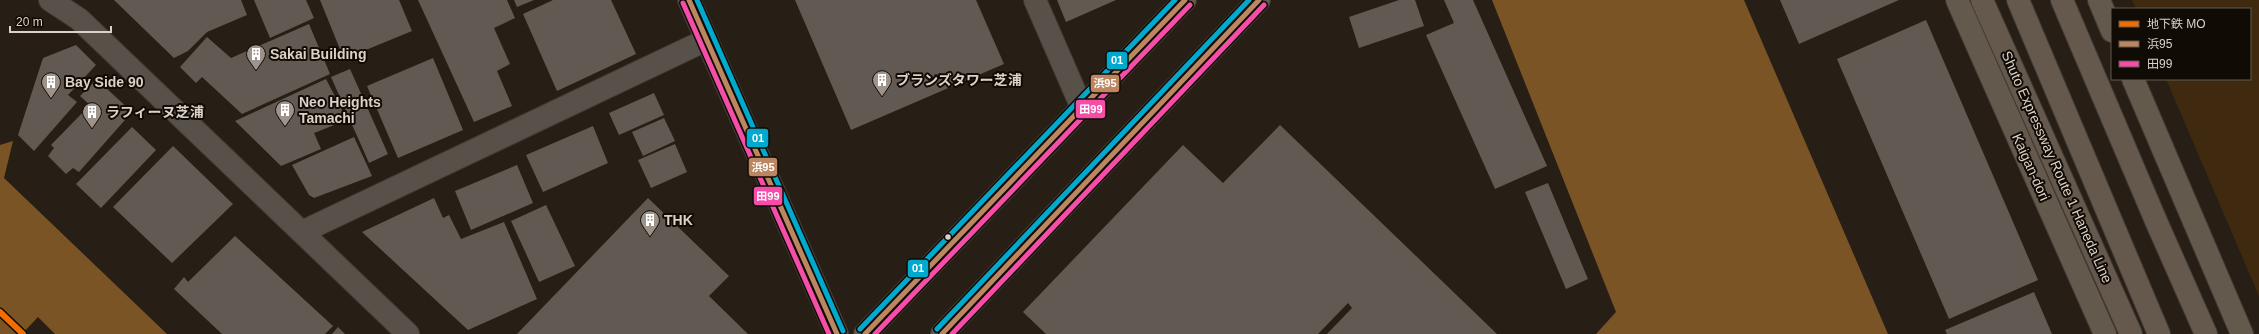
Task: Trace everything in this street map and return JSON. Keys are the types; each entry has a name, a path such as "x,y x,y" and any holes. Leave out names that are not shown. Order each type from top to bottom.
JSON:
{"highway":[{"name":"Shuto Expressway Route 1 Haneda Line","path":"1982,0 2131,334"},
{"path":"2018,0 2159,334"},
{"path":"2062,0 2206,334"},
{"path":"2156,221 2195,334"}],"main road":[{"path":"865,334 1185,0"},
{"path":"942,334 1259,0"},
{"name":"Kaigan-dori","path":"1957,0 2105,334"},
{"path":"2099,0 2111,29"},
{"path":"2133,80 2242,334"}],"street":[{"path":"50,0 79,19 408,334"},
{"path":"689,0 837,334"},
{"path":"1034,0 1082,108"},
{"path":"302,232 706,40"}],"shaded area":[{"path":"1492,0 1744,0 1888,334 1596,334 1616,312"},
{"path":"2132,0 2259,0 2259,296 2166,80 2251,80 2251,8 2136,8"},
{"path":"13,141 4,178 167,334 55,334 38,317 22,334 0,334 0,145"}],"building":[{"path":"114,0 241,0 247,15 207,32 188,51 174,58"},
{"path":"254,0 306,0 314,18 270,38"},
{"path":"320,0 399,0 412,31 344,59"},
{"path":"418,0 507,0 515,18 494,28 510,64 497,71 512,106 474,122"},
{"path":"514,0 534,0 517,7"},
{"path":"553,0 611,0 636,54 557,91 523,14"},
{"name":"ブランズタワー芝浦","path":"795,0 976,0 1004,64 851,130"},
{"path":"1057,0 1116,0 1066,22"},
{"path":"1399,0 1415,0 1424,26 1359,48 1349,17"},
{"path":"1444,0 1473,0 1547,166 1495,189 1426,35 1454,23"},
{"path":"1780,0 1899,0 1799,44"},
{"path":"1926,20 2038,280 1949,319 1837,59"},
{"name":"Sakai Building","path":"309,24 330,74 242,114 202,77 196,83 180,67 207,37 231,58"},
{"name":"Bay Side 90","path":"76,45 96,65 68,95 77,102 34,151 18,135 43,58"},
{"path":"433,58 463,130 398,158 367,86"},
{"path":"350,69 388,154 369,163 331,77"},
{"name":"ラフィーヌ芝浦","path":"99,77 109,84 105,87 132,112 79,172 73,168 66,174 48,156 54,148 51,145 90,105 80,96"},
{"name":"Neo Heights Tamachi","path":"326,79 347,120 314,133 321,149 281,166 235,121"},
{"path":"654,93 664,115 619,135 609,113"},
{"path":"664,118 675,141 643,156 632,132"},
{"path":"1280,125 1497,334 1327,334 1352,308 1348,303 1318,334 1046,334 1023,312 1183,145 1223,183"},
{"path":"593,126 608,163 543,192 526,155"},
{"path":"132,127 156,150 101,208 76,184"},
{"path":"354,137 372,176 314,198 309,195 292,165"},
{"path":"675,144 687,172 651,188 638,160"},
{"path":"173,146 233,204 172,263 113,207"},
{"path":"517,165 533,203 471,230 455,191"},
{"path":"1548,183 1588,279 1566,289 1525,192"},
{"path":"434,198 443,218 449,215 461,239 504,222 537,299 468,330 362,232"},
{"name":"THK","path":"648,198 729,276 709,296 748,334 517,334"},
{"path":"546,205 575,266 539,282 511,221"},
{"path":"235,236 333,326 325,334 222,334 174,289 184,277 188,282"},
{"path":"2034,292 2052,334 1947,334 1945,330"},
{"path":"338,327 345,334 332,334"}],"metro line":[{"name":"MO","path":"0,312 23,334"}],"transit line":[{"name":"浜95","path":"689,0 837,334"},
{"name":"01","path":"697,0 843,331"},
{"name":"01","path":"860,329 1175,0"},
{"name":"浜95","path":"865,334 1185,0"},
{"name":"01","path":"937,329 1249,0"},
{"name":"浜95","path":"942,334 1259,0"},
{"name":"田99","path":"683,3 829,334"},
{"name":"田99","path":"875,334 1190,5"},
{"name":"田99","path":"952,334 1264,5"}],"place":[{"name":"Sakai Building","path":"256,71"},
{"name":"ブランズタワー芝浦","path":"882,97"},
{"name":"Bay Side 90","path":"51,99"},
{"name":"Neo Heights Tamachi","path":"285,127"},
{"name":"ラフィーヌ芝浦","path":"92,129"},
{"name":"THK","path":"650,237"}]}
